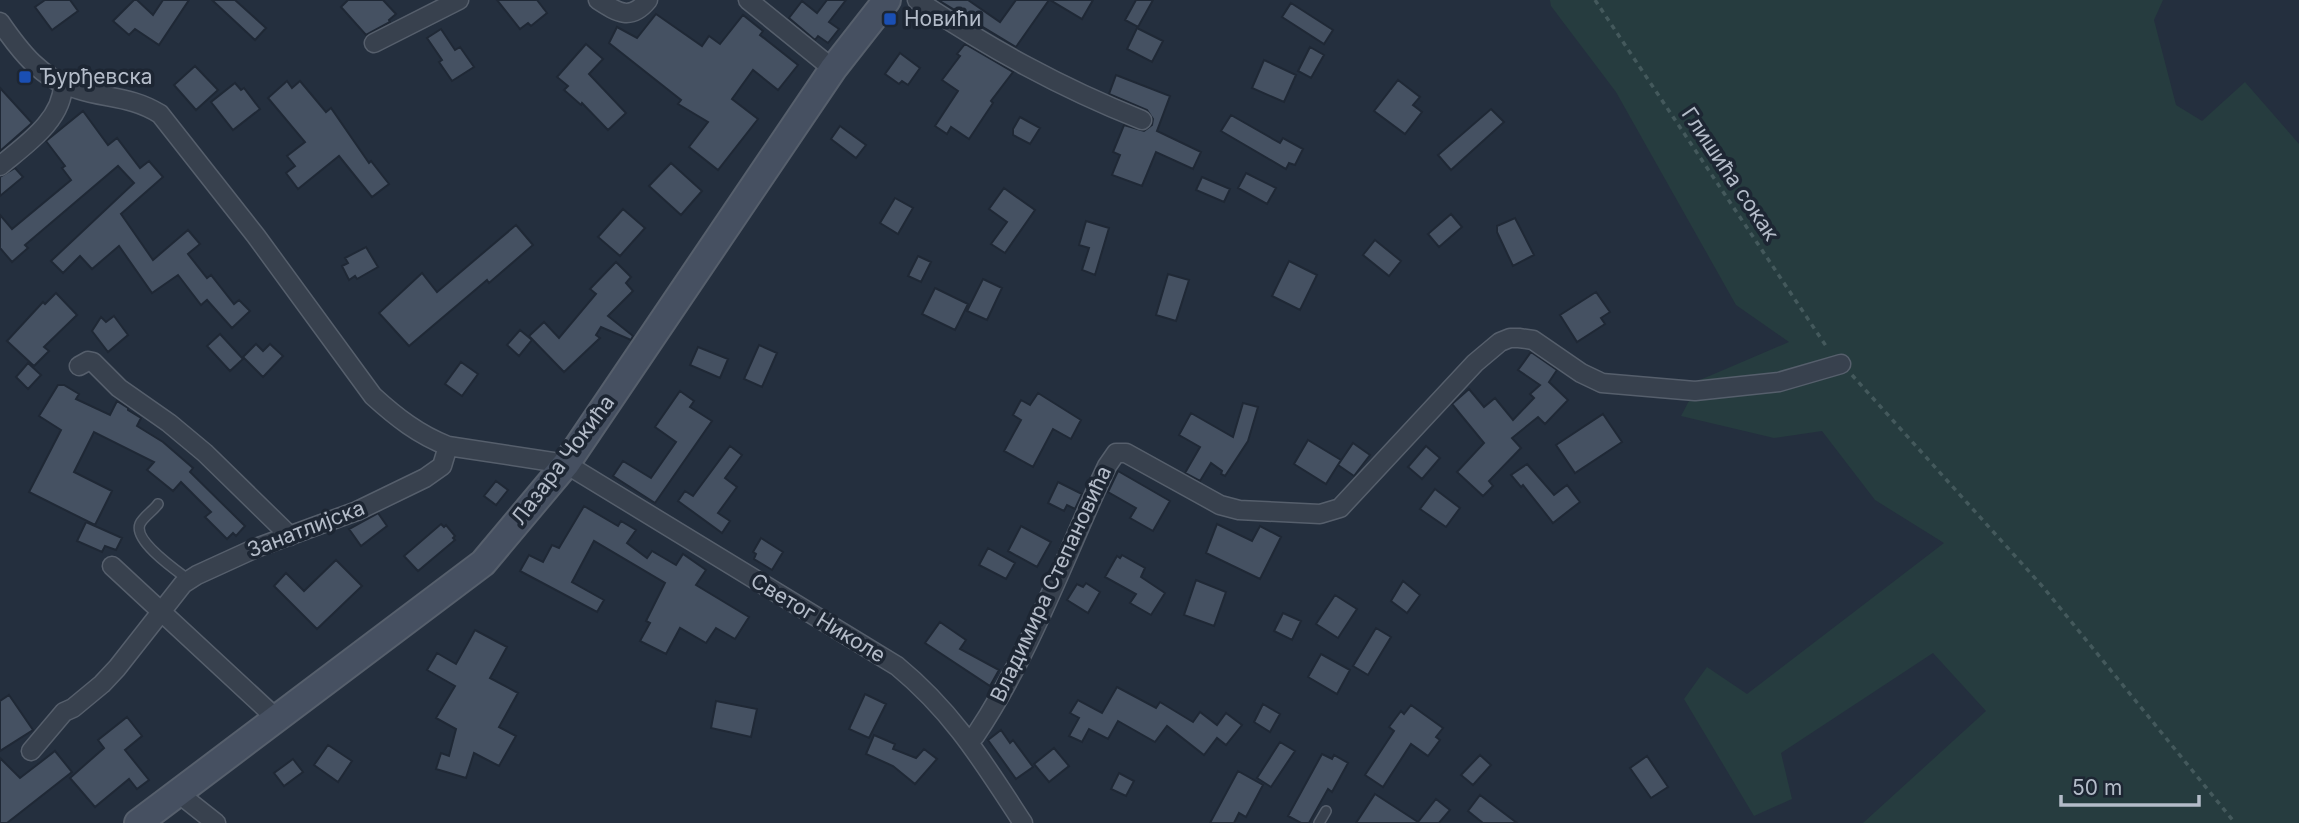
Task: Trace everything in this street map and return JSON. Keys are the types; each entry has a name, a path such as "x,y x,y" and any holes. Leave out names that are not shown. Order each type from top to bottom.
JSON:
{"street":[{"path":"374,43 459,0"},
{"path":"598,0 623,13 637,11 648,0"},
{"path":"748,0 833,69"},
{"name":"Лазара Чокића","path":"138,823 484,563 566,464 833,69 887,0"},
{"path":"917,0 1028,69 1083,96 1142,120"},
{"path":"0,22 32,64 63,84 78,90 129,99 160,114 256,236 373,396 395,417 432,440 448,446 566,464"},
{"path":"0,166 36,135 54,114 62,99 63,84"},
{"name":"Владимира Степановића","path":"969,740 975,736 1001,693 1046,604 1107,466 1116,453 1126,453 1220,505 1239,510 1325,514 1340,508 1475,363 1500,342 1510,338 1533,340 1581,373 1602,383 1683,391 1779,382 1841,364"},
{"path":"79,366 88,360 97,365 119,388 169,423 205,453 290,536"},
{"name":"Занатлијска","path":"31,751 64,712 73,708 102,684 183,584 256,548 357,511 425,478 442,466 448,446"},
{"name":"Светог Николе","path":"566,464 897,666 925,689 969,740 1023,823"},
{"path":"112,566 277,719"},
{"path":"178,793 216,823"}],"lane":[{"path":"158,504 141,522 140,533 160,558 189,580"},
{"path":"1319,823 1326,811"}],"path":[{"name":"Глишића сокак","path":"1595,0 1824,345 2043,587 2235,823"}],"green space":[{"path":"1550,0 2163,0 2154,20 2176,105 2202,121 2245,82 2299,144 2299,823 1863,823 1986,711 1933,653 1781,753 1792,799 1754,816 1684,699 1707,667 1747,694 1944,543 1875,500 1822,431 1774,438 1681,416 1700,380 1789,342 1736,305 1616,92 1551,6"}],"building":[{"path":"45,0 70,0 78,11 52,30 35,7"},
{"path":"134,0 153,15 163,0 189,0 159,45 135,29 129,35 113,21"},
{"path":"212,0 235,0 266,28 255,40"},
{"path":"348,0 383,0 396,14 390,22 366,35 341,7"},
{"path":"497,0 537,0 547,13 531,26 528,23 520,29"},
{"path":"827,0 846,0 829,22 839,29 828,43 818,36 815,40 789,18 802,1 817,13"},
{"path":"938,0 968,0 1000,22 1016,0 1049,0 1016,47"},
{"path":"1050,0 1093,0 1082,19"},
{"path":"1136,0 1153,0 1138,27 1125,20"},
{"path":"1291,3 1333,30 1324,44 1282,17"},
{"path":"656,14 702,46 709,36 720,44 743,15 763,31 760,35 798,65 778,90 753,70 732,99 758,119 718,170 689,147 708,122 678,104 681,100 609,43 617,27 637,38"},
{"path":"1137,28 1163,41 1152,62 1127,49"},
{"path":"441,29 455,50 460,47 474,67 452,81 427,38"},
{"path":"586,44 603,59 589,74 626,113 608,130 582,103 581,105 564,90 568,86 557,77"},
{"path":"965,44 1013,72 991,101 993,103 969,139 951,127 947,134 935,126 958,91 942,80 960,56 957,54"},
{"path":"1310,47 1324,55 1311,78 1298,71"},
{"path":"900,53 920,68 908,85 902,81 899,84 885,74"},
{"path":"1264,60 1296,75 1284,102 1252,88"},
{"path":"195,66 218,90 196,110 174,85"},
{"path":"1116,75 1170,96 1157,131 1201,152 1193,169 1156,152 1142,186 1112,175 1120,155 1113,152 1124,125 1144,131 1152,125 1153,119 1147,110 1109,94"},
{"path":"1398,80 1420,97 1413,105 1422,112 1405,134 1374,111"},
{"path":"287,81 292,88 300,81 326,112 331,108 369,163 371,161 389,184 372,197 339,156 298,189 286,173 295,166 287,156 305,142 268,98"},
{"path":"235,83 241,90 244,88 260,109 233,130 211,102"},
{"path":"0,88 32,123 0,151"},
{"path":"1491,109 1504,122 1451,170 1438,155"},
{"path":"83,111 108,145 117,138 140,168 149,161 163,177 121,214 153,260 188,230 200,244 188,254 207,278 211,275 234,304 239,300 250,311 232,328 207,300 201,305 178,275 152,293 119,246 92,269 80,256 63,273 51,261 134,183 118,166 25,245 28,248 12,262 0,248 0,215 12,229 71,180 62,168 65,166 46,141"},
{"path":"1231,115 1280,143 1283,138 1303,149 1295,165 1289,163 1286,169 1221,131"},
{"path":"1020,117 1040,128 1030,144 1013,135 1013,129"},
{"path":"840,126 866,145 856,158 831,139"},
{"path":"671,163 702,191 681,215 649,186"},
{"path":"15,168 23,177 0,196 0,177"},
{"path":"1246,173 1276,188 1267,204 1238,188"},
{"path":"1202,177 1230,189 1224,202 1196,190"},
{"path":"1004,188 1035,210 1005,253 991,244 1007,222 989,209"},
{"path":"895,198 913,208 898,234 880,223"},
{"path":"623,209 645,228 620,256 598,237"},
{"path":"1451,214 1462,227 1439,247 1428,234"},
{"path":"1515,218 1534,255 1513,266 1497,232 1497,226"},
{"path":"1086,221 1109,228 1095,275 1082,270 1089,248 1079,245"},
{"path":"516,225 533,245 409,346 379,313 422,273 437,292"},
{"path":"1375,240 1401,261 1389,276 1363,255"},
{"path":"366,247 378,267 357,279 355,276 349,280 342,266 348,263 345,258"},
{"path":"918,256 931,262 921,282 908,276"},
{"path":"1289,261 1317,275 1300,310 1272,296"},
{"path":"616,262 631,277 626,283 633,291 608,316 633,336 631,340 601,327 596,335 600,338 564,372 529,336 544,322 559,338 596,294 590,289"},
{"path":"1168,274 1189,280 1176,321 1156,315"},
{"path":"983,279 1002,288 987,320 967,311"},
{"path":"935,288 968,304 955,330 922,314"},
{"path":"1596,292 1610,312 1601,318 1605,324 1577,342 1560,315"},
{"path":"56,293 77,315 44,347 49,351 34,366 7,341 43,302 45,304"},
{"path":"114,316 128,335 108,352 92,331 101,317 106,322"},
{"path":"520,330 532,340 519,356 507,345"},
{"path":"220,334 243,359 230,371 207,346"},
{"path":"256,344 263,351 270,344 283,356 263,377 243,357"},
{"path":"759,345 777,353 762,387 744,379"},
{"path":"698,347 728,359 720,378 690,365"},
{"path":"1531,352 1557,370 1549,382 1568,400 1545,424 1538,417 1512,438 1521,448 1489,481 1493,486 1483,496 1457,472 1484,443 1452,404 1469,389 1484,407 1495,398 1513,420 1534,398 1530,394 1540,385 1518,370"},
{"path":"461,362 478,374 462,396 445,384"},
{"path":"28,363 41,375 28,389 16,377"},
{"path":"58,385 64,385 79,394 76,399 110,415 117,401 128,408 141,418 137,426 163,442 193,468 190,472 245,526 236,536 233,533 227,539 205,517 211,512 181,482 173,491 147,470 154,462 94,432 74,472 112,491 95,525 29,492 61,430 39,416"},
{"path":"680,391 694,401 690,407 712,421 655,503 613,476 623,461 651,478 676,442 655,427"},
{"path":"1038,393 1081,420 1071,439 1053,429 1033,467 1004,451 1021,420 1013,415 1021,400 1030,405"},
{"path":"1243,403 1258,407 1248,441 1225,476 1211,463 1200,481 1185,473 1200,447 1179,435 1191,413 1233,437"},
{"path":"1603,414 1622,442 1575,473 1556,445"},
{"path":"1308,440 1341,460 1326,484 1294,464"},
{"path":"1353,443 1370,455 1354,476 1338,465"},
{"path":"730,446 742,455 725,478 737,487 718,513 730,521 722,533 678,501 685,491 693,496"},
{"path":"1426,446 1440,458 1422,479 1408,467"},
{"path":"1527,464 1554,495 1567,485 1580,502 1553,523 1523,485 1521,487 1511,475"},
{"path":"1118,471 1170,501 1153,531 1130,518 1136,508 1108,492"},
{"path":"496,481 508,490 496,505 484,496"},
{"path":"1058,482 1082,494 1075,509 1067,505 1064,511 1048,503"},
{"path":"1435,489 1460,508 1446,527 1420,509"},
{"path":"584,506 618,526 621,521 636,530 627,543 647,558 652,551 676,565 683,554 706,570 696,585 749,617 735,639 716,628 706,643 680,628 666,654 640,641 650,623 646,621 665,583 594,541 572,582 604,600 597,612 520,571 529,555 543,562 552,545 559,548"},
{"path":"378,513 387,526 361,546 349,529"},
{"path":"86,522 122,538 116,550 105,546 102,552 77,541"},
{"path":"441,524 444,527 446,525 455,540 418,571 404,556"},
{"path":"1217,524 1252,541 1260,526 1281,537 1260,579 1206,553"},
{"path":"1021,526 1051,542 1037,567 1008,551"},
{"path":"761,538 783,552 772,570 754,559 756,554 753,552"},
{"path":"988,548 1015,563 1006,579 979,565"},
{"path":"1122,555 1145,568 1141,577 1165,593 1151,615 1130,603 1136,594 1105,577 1117,556 1120,558"},
{"path":"336,560 362,586 317,629 274,586 286,573 304,591"},
{"path":"1196,580 1226,592 1214,626 1184,615"},
{"path":"1403,581 1420,595 1407,613 1391,601"},
{"path":"1086,583 1100,592 1088,613 1067,600 1077,584 1083,587"},
{"path":"1335,595 1357,609 1338,638 1316,624"},
{"path":"1283,613 1301,621 1292,640 1274,631"},
{"path":"940,622 966,640 960,649 999,670 990,686 925,643"},
{"path":"1376,628 1391,637 1368,675 1353,666"},
{"path":"475,630 507,647 490,678 518,693 499,727 516,736 499,766 474,753 466,778 436,769 441,753 449,756 456,729 436,718 455,686 427,670 437,653 456,664"},
{"path":"1321,654 1350,670 1337,694 1308,677"},
{"path":"1117,687 1156,708 1160,702 1193,722 1200,712 1217,725 1226,713 1242,725 1226,745 1217,738 1204,755 1167,726 1155,742 1118,721 1108,739 1089,729 1082,742 1069,736 1079,718 1070,713 1078,700 1102,713"},
{"path":"865,694 886,704 869,738 849,729"},
{"path":"9,695 33,730 0,751 0,701"},
{"path":"716,701 757,709 751,737 711,728"},
{"path":"1263,704 1280,714 1270,732 1254,722"},
{"path":"1411,705 1443,728 1436,737 1440,740 1428,756 1411,744 1383,787 1365,775 1394,731 1389,727 1401,711 1404,714"},
{"path":"127,717 142,736 125,750 149,780 137,789 129,779 95,807 70,778 104,748 98,740"},
{"path":"1001,730 1010,743 1013,740 1033,767 1016,779 988,740"},
{"path":"874,735 895,744 893,749 916,758 924,749 937,759 915,784 893,766 866,754"},
{"path":"1280,742 1295,751 1271,787 1257,778"},
{"path":"328,745 352,761 338,782 314,765"},
{"path":"1054,748 1069,766 1049,782 1034,764"},
{"path":"55,751 72,772 7,823 0,823 0,758 20,778"},
{"path":"1322,754 1332,759 1334,755 1348,763 1332,792 1328,789 1309,823 1301,823 1288,816"},
{"path":"1480,755 1491,765 1473,785 1461,775"},
{"path":"1647,756 1668,787 1651,798 1630,768"},
{"path":"293,759 303,772 284,786 274,773"},
{"path":"1238,771 1263,785 1246,817 1239,813 1234,823 1210,823"},
{"path":"1119,773 1134,781 1126,796 1111,789"},
{"path":"1375,794 1418,822 1436,799 1450,810 1439,823 1356,823"},
{"path":"1480,795 1517,823 1483,823 1468,811"}],"place":[{"name":"Новићи","path":"890,19"},
{"name":"Ђурђевска","path":"25,77"}]}
